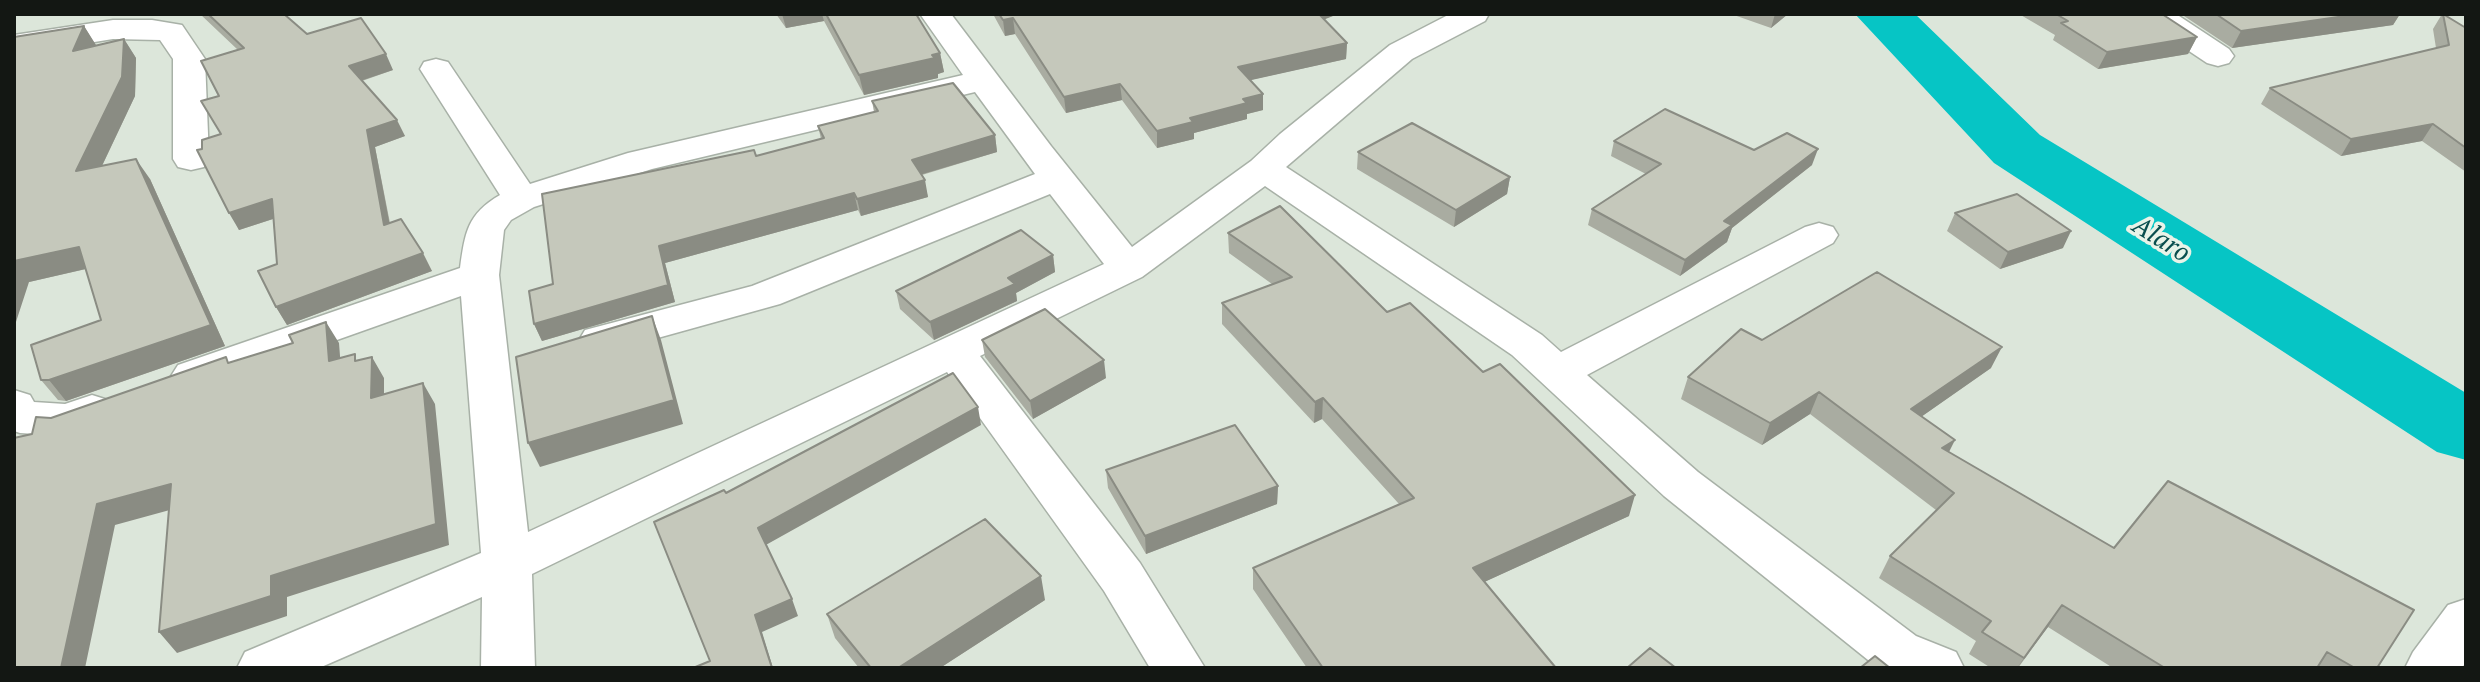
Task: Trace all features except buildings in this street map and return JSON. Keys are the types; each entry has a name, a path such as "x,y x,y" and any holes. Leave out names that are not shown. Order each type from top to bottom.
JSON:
{"street":[{"path":"935,14 1128,268"},
{"path":"264,668 507,564 1128,268 1264,169 1292,141 1401,52 1474,14"},
{"path":"2155,14 2218,56"},
{"path":"14,45 124,29 154,28 171,32 189,59 191,159"},
{"path":"436,69 521,199"},
{"path":"508,668 507,564 479,275 485,229 498,212 521,199 641,161 984,80"},
{"path":"1264,169 1527,345 1681,484 1897,652 1937,668"},
{"path":"572,349 766,295 1057,178"},
{"path":"1557,372 1819,235"},
{"path":"14,406 20,417 68,420 479,275"},
{"path":"954,351 1122,577 1178,668"},
{"path":"488,375 529,361"},
{"path":"2432,668 2466,620"}],"waterway":[{"name":"Alaro","path":"1883,14 2017,149 2466,431"}]}
